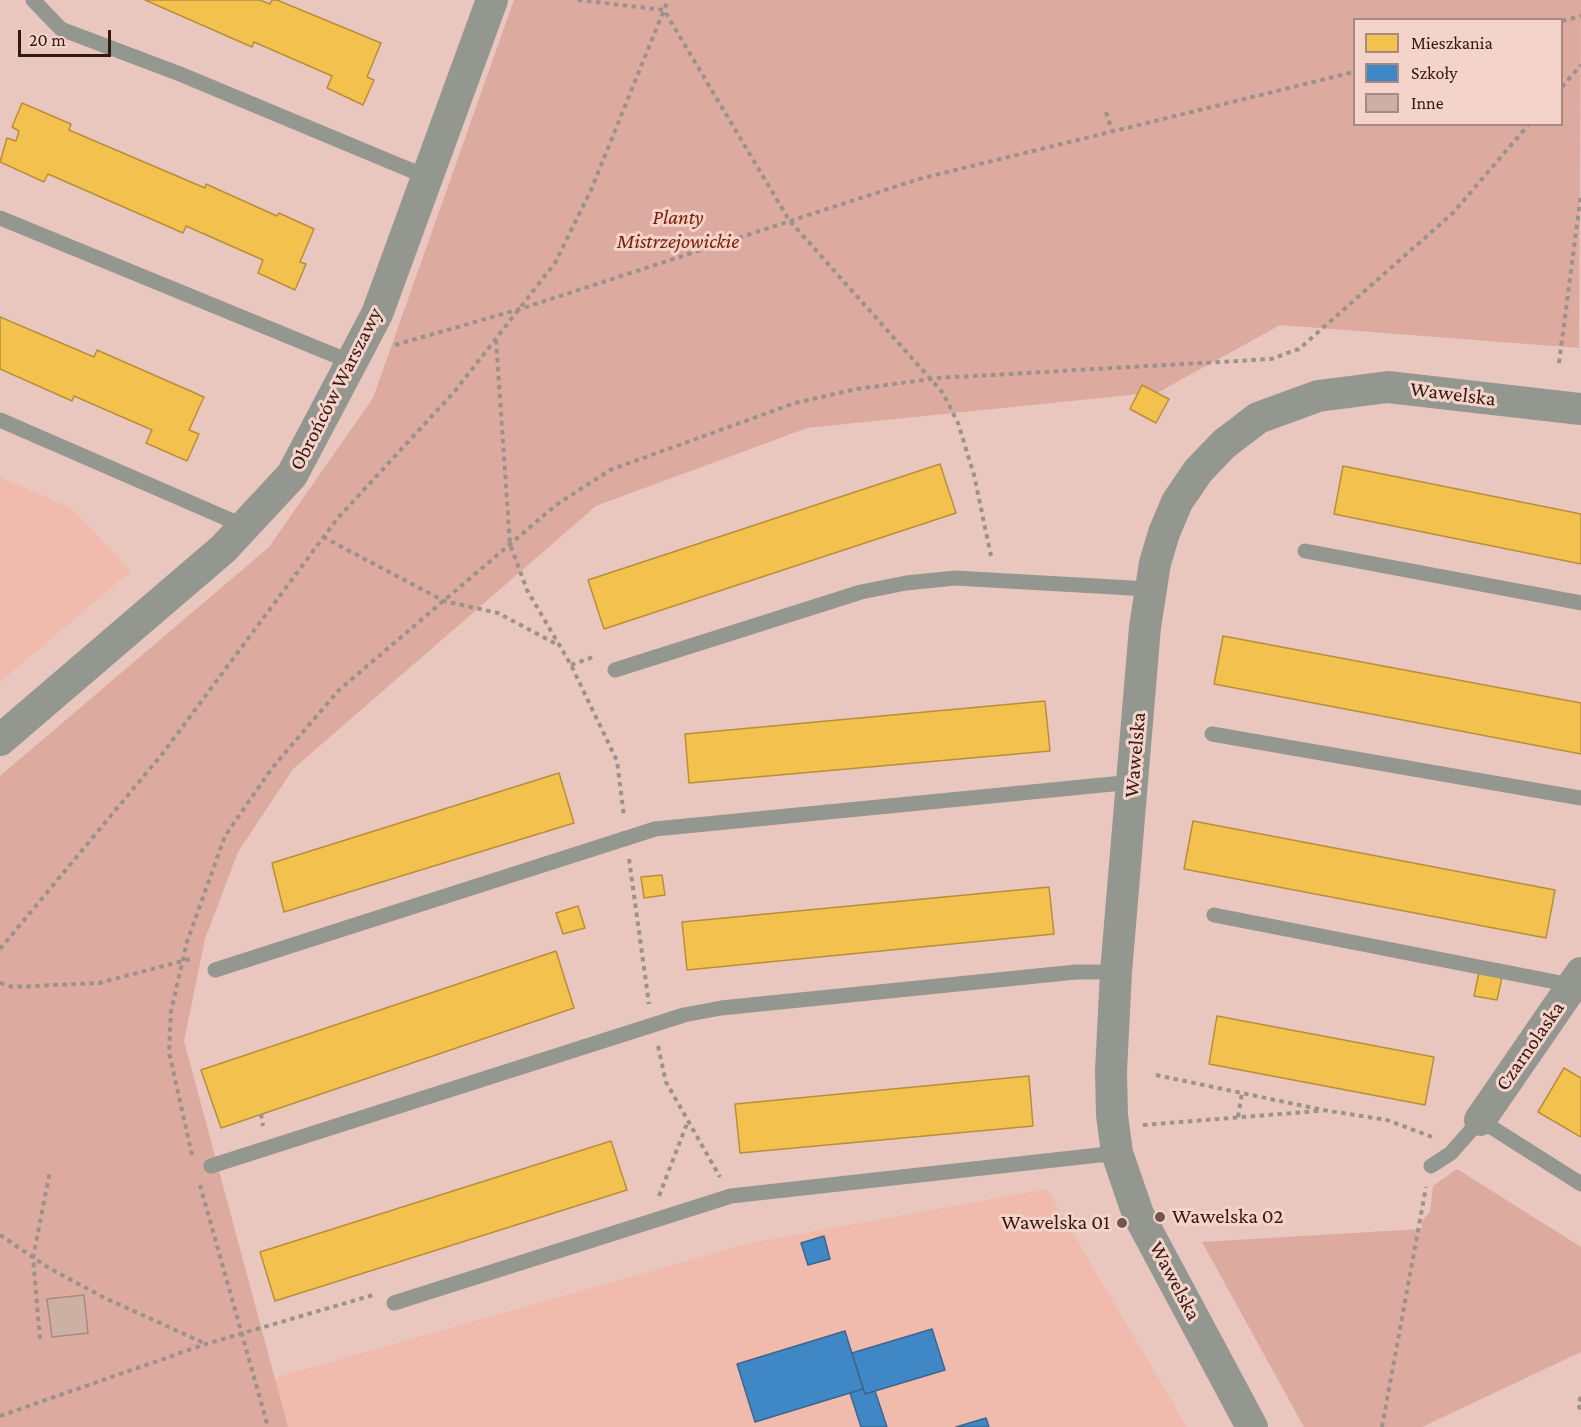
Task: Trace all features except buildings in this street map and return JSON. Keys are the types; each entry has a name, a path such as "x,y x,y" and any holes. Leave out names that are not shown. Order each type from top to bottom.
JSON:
{"street":[{"name":"Obrońców Warszawy","path":"0,740 223,549 292,475 377,314 492,0"},
{"name":"Wawelska","path":"1252,1427 1138,1214 1117,1153 1112,1115 1111,1071 1116,972 1149,589 1158,553 1177,502 1198,471 1224,444 1258,418 1286,406 1318,396 1388,387 1581,409"},
{"name":"Czarnolaska","path":"1480,1120 1576,979"}],"lane":[{"path":"33,0 61,29 180,74 427,177"},
{"path":"0,218 351,362"},
{"path":"0,420 244,526"},
{"path":"1305,551 1581,603"},
{"path":"615,670 861,592 906,583 955,578 1149,589"},
{"path":"1212,734 1581,798"},
{"path":"215,970 627,836 684,825 1132,783"},
{"path":"1214,915 1576,979"},
{"path":"211,1166 652,1023 721,1008 1076,972 1116,972"},
{"path":"1431,1166 1451,1153 1480,1120 1581,1184"},
{"path":"394,1303 731,1196 1117,1153"}],"path":[{"path":"578,0 664,10"},
{"path":"0,950 163,753 337,519 455,391 555,263 591,190 668,0"},
{"path":"664,10 789,220 928,379 943,393 958,423 974,475 993,566"},
{"path":"1563,21 1581,16"},
{"path":"1563,86 1581,65"},
{"path":"351,362 395,345 520,309 919,179 1353,72"},
{"path":"1106,112 1112,131"},
{"path":"192,1158 169,1052 171,1011 183,962 225,837 272,768 339,690 556,505 610,470 795,403 857,388 928,379 1271,359 1299,349 1453,213 1527,126"},
{"path":"1559,363 1581,194"},
{"path":"496,339 510,544 527,590 561,646 617,761 639,946 652,1023 666,1082 731,1196"},
{"path":"323,537 444,601 498,613 561,646"},
{"path":"0,983 13,987 99,983 211,954 215,970"},
{"path":"1156,1075 1323,1110 1388,1120 1441,1141"},
{"path":"1238,1117 1242,1093"},
{"path":"1139,1125 1323,1110"},
{"path":"656,1205 688,1120"},
{"path":"40,1339 33,1258 50,1171"},
{"path":"199,1180 268,1427"},
{"path":"1382,1427 1425,1193"},
{"path":"0,1235 33,1258 104,1297 206,1344"},
{"path":"0,1416 206,1344 390,1290 394,1303"},
{"path":"1581,1397 1578,1403 1581,1412"}],"shaded area":[{"path":"0,477 71,508 131,571 0,682"},
{"path":"1047,1189 1187,1427 989,1427 986,1418 956,1427 288,1427 274,1378 750,1243"}],"green space":[{"name":"Planty Mistrzejowickie","path":"514,0 1581,0 1579,348 1280,325 1159,392 807,428 596,506 293,769 238,852 205,939 184,1041 288,1427 0,1427 0,776 269,547 373,398"},
{"path":"1457,1169 1581,1247 1581,1352 1422,1427 1304,1427 1202,1242 1421,1229 1423,1219 1430,1212 1433,1186"}],"place":[{"name":"Wawelska 02","path":"1160,1217"},
{"name":"Wawelska 01","path":"1122,1223"}]}
